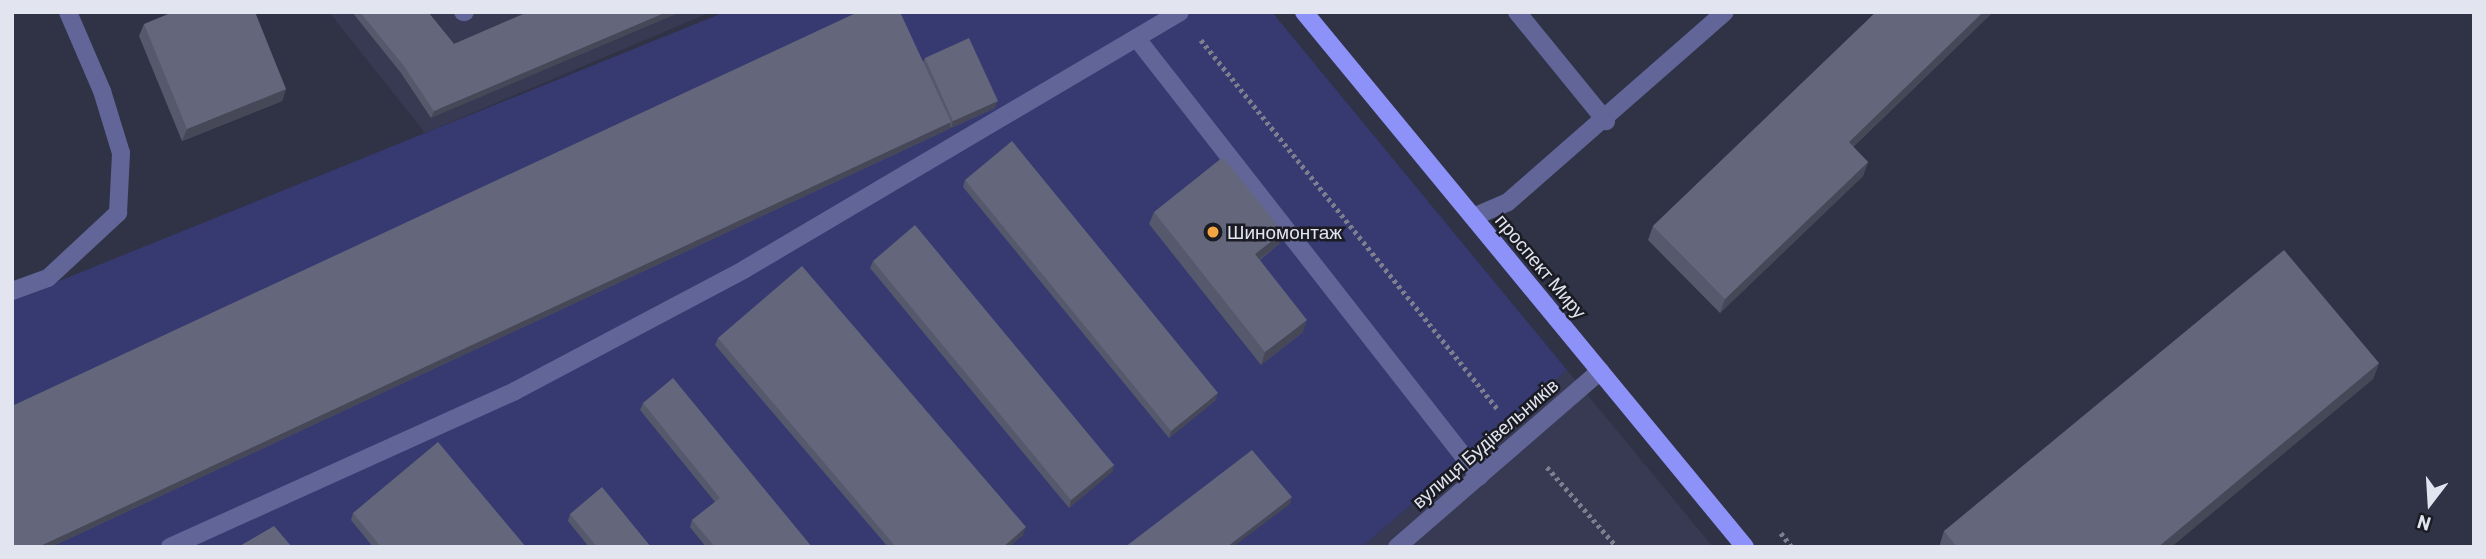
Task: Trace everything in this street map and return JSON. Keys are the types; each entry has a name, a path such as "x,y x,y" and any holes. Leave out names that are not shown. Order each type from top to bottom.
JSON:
{"main road":[{"name":"проспект Миру","path":"1304,12 1745,547"}],"street":[{"path":"12,292 48,278 118,213 121,153 102,91 68,12"},
{"path":"1517,12 1606,121"},
{"path":"1473,217 1508,202 1606,121 1725,12"},
{"path":"170,547 515,391 745,269 1180,13"},
{"path":"1138,40 1479,476"},
{"name":"вулиця Будівельників","path":"1397,547 1600,371"}],"path":[{"path":"1180,13 1522,439 1617,547"}],"shaded area":[{"path":"329,12 711,12 425,133"},
{"path":"725,12 1272,12 1567,370 1362,547 12,547 12,300"},
{"path":"1567,370 1713,547 1362,547"}],"building":[{"path":"173,12 255,12 286,89 187,129 144,24"},
{"path":"360,12 428,12 454,44 528,12 667,12 434,111 404,66"},
{"path":"858,12 900,12 951,122 38,547 12,547 12,406"},
{"path":"1876,12 1983,12 1849,142 1868,162 1725,299 1653,226"},
{"path":"969,38 998,101 953,121 925,58"},
{"path":"1012,141 1218,393 1171,431 965,180"},
{"path":"1223,157 1283,232 1255,254 1307,320 1265,352 1154,212"},
{"path":"915,225 1114,465 1071,500 873,261"},
{"path":"2284,250 2379,363 2158,547 1957,547 1944,531"},
{"path":"802,266 1026,527 1003,547 896,547 718,338"},
{"path":"673,378 812,547 715,547 692,520 720,498 643,403"},
{"path":"438,442 526,547 381,547 353,513"},
{"path":"1252,450 1292,497 1227,547 1125,547"},
{"path":"602,487 651,547 597,547 570,514"},
{"path":"274,526 292,547 238,547"}],"place":[{"name":"Шиномонтаж","path":"1213,232"}]}
